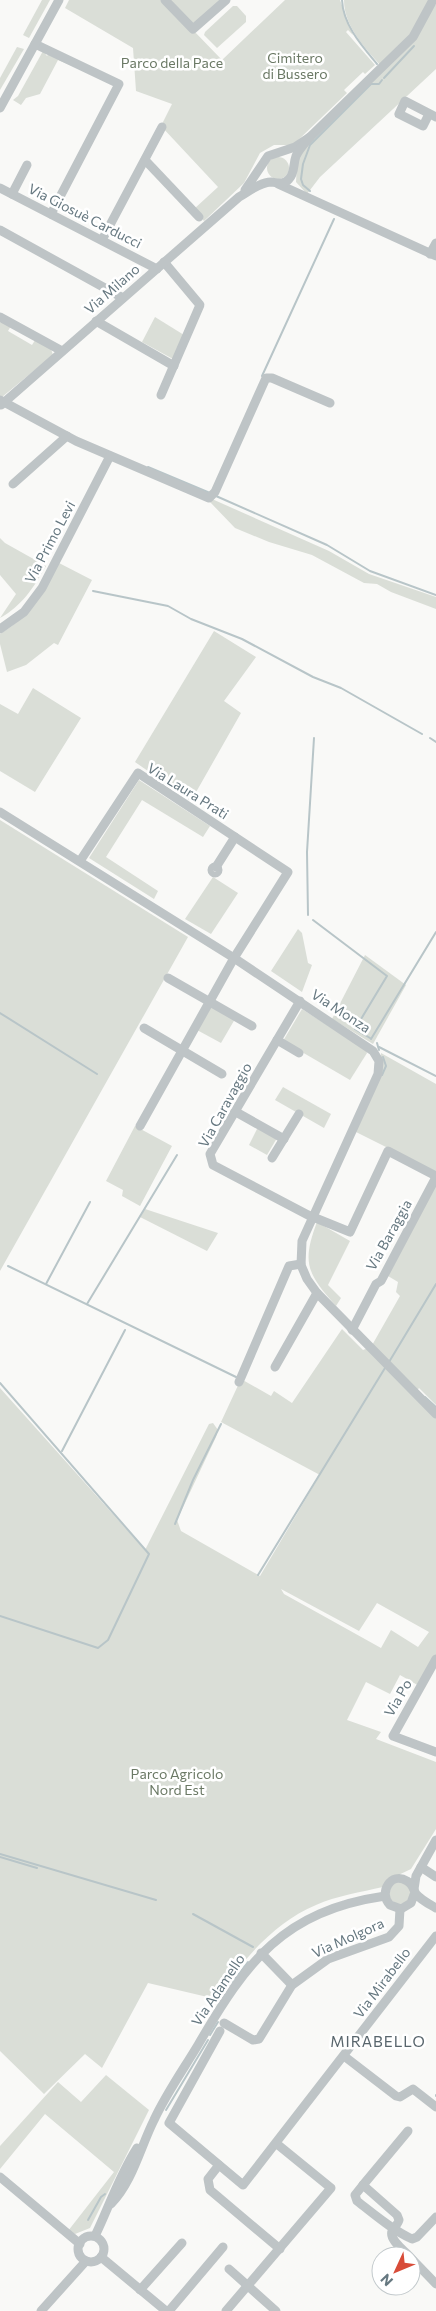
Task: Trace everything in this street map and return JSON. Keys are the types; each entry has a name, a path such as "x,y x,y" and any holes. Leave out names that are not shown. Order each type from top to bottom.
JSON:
{"street":[{"path":"0,108 59,0"},
{"path":"165,0 193,29 226,0"},
{"name":"Via Milano","path":"1,403 239,198 255,187 287,181 298,152 310,137 413,37 433,0"},
{"path":"35,44 119,84 51,214"},
{"path":"102,240 162,127"},
{"name":"Via Milano","path":"239,198 268,156 281,153 310,137"},
{"path":"281,153 288,156 296,186 312,200"},
{"path":"145,160 198,217"},
{"path":"12,194 27,165"},
{"path":"262,167 264,177 274,183 433,255 436,244"},
{"name":"Via Giosuè Carducci","path":"0,188 156,269"},
{"path":"0,230 123,298"},
{"path":"161,395 200,305 164,262"},
{"path":"0,317 62,351"},
{"path":"96,321 174,366"},
{"path":"1,403 141,470 147,470 210,497 262,382 267,378 272,378 330,403"},
{"path":"13,484 67,436"},
{"name":"Via Primo Levi","path":"0,629 24,612 42,588 110,456"},
{"name":"Via Laura Prati","path":"80,861 138,773 288,872 234,958"},
{"name":"Via Monza","path":"0,812 234,958 369,1046 377,1055 380,1065 378,1074 312,1216 301,1245 301,1264"},
{"name":"Via Laura Prati","path":"216,867 236,837"},
{"path":"140,1126 234,958"},
{"path":"168,978 252,1026"},
{"name":"Via Caravaggio","path":"300,1001 210,1154 215,1167 312,1216 350,1232 388,1150 436,1176"},
{"path":"144,1028 222,1074"},
{"path":"277,1040 300,1053"},
{"path":"236,1112 284,1139"},
{"path":"272,1158 299,1114"},
{"name":"Via Baraggia","path":"352,1330 376,1284 381,1281 436,1176"},
{"path":"239,1382 289,1266 301,1264 307,1279 317,1293 436,1414"},
{"path":"275,1367 317,1293"},
{"name":"Via Po","path":"436,1659 393,1736 436,1752"},
{"path":"410,1904 414,1891 415,1877 436,1840"},
{"path":"420,1868 436,1877"},
{"path":"420,1868 414,1874 394,1880 388,1884 385,1896 392,1906 400,1909 410,1904 427,1903"},
{"path":"402,1879 409,1882 414,1891 427,1903 436,1908"},
{"name":"Via Adamello","path":"95,2236 111,2204 121,2192 145,2138 221,2005 261,1953 289,1931 320,1914 354,1902 385,1896"},
{"name":"Via Molgora","path":"219,2165 169,2123 222,2027 253,2040 259,2039 292,1984 328,1959 389,1937 399,1926 400,1909"},
{"name":"Via Mirabello","path":"219,2165 243,2185 277,2144 436,1936"},
{"path":"261,1953 292,1984"},
{"path":"344,2056 396,2096 400,2097 413,2089 436,2107"},
{"path":"408,2131 363,2185 355,2196 356,2200 413,2239 436,2217"},
{"path":"226,2311 331,2188 277,2144"},
{"path":"219,2165 208,2179 210,2190 280,2249"},
{"path":"0,2177 80,2244"},
{"path":"363,2185 399,2217 399,2221 392,2234 394,2240 400,2246"},
{"path":"95,2236 104,2245 104,2252 101,2258 95,2262 86,2260 79,2253 80,2244 86,2237 95,2236"},
{"path":"140,2290 182,2243"},
{"path":"101,2258 168,2311 223,2246"},
{"path":"41,2311 86,2260"},
{"path":"421,2268 436,2284"},
{"path":"229,2269 276,2311"}],"green space":[{"path":"42,0 50,0 29,38 23,35"},
{"path":"69,0 226,0 193,30 222,60 285,0 340,0 353,35 348,30 346,32 375,65 365,74 363,72 344,90 347,93 293,145 274,145 260,153 244,183 204,221 194,209 218,187 161,126 172,104 136,91 133,48 65,8"},
{"path":"344,0 431,0 436,5 436,69 320,177 307,194 296,182 297,164 303,149 383,68 357,37 348,19"},
{"path":"233,6 237,6 246,16 246,22 217,48 204,35 205,32"},
{"path":"17,47 24,49 0,90 0,78"},
{"path":"43,51 47,56 49,53 77,68 58,60 40,94 26,98 21,105 13,100 18,96"},
{"path":"278,157 286,160 289,168 286,176 278,179 270,176 267,168 270,160"},
{"path":"155,317 184,335 173,359 142,342"},
{"path":"3,318 12,324 8,331 32,345 37,337 51,349 53,355 0,397 0,323"},
{"path":"212,499 329,551 369,574 436,597 436,609 391,592 377,584 364,583 312,555 269,542 235,528 210,502"},
{"path":"0,538 5,543 46,566 32,589 21,602 0,618 16,594 0,575"},
{"path":"59,563 92,580 58,645 54,643 26,665 7,672 0,644 0,634 21,619 35,603"},
{"path":"214,631 256,657 224,701 241,713 191,801 135,762"},
{"path":"33,688 81,718 35,792 0,771 0,704 18,714"},
{"path":"139,780 210,826 203,837 142,800 106,857 158,891 154,899 89,858"},
{"path":"0,820 188,937 0,1271"},
{"path":"213,877 238,893 211,934 185,919"},
{"path":"298,929 302,933 308,963 312,965 302,992 271,971"},
{"path":"365,955 406,985 373,1044 332,1019"},
{"path":"210,1005 235,1019 221,1043 197,1030"},
{"path":"302,1009 366,1050 367,1053 350,1080 283,1041"},
{"path":"381,1053 436,1084 436,1172 354,1131 381,1074"},
{"path":"283,1087 331,1114 324,1128 275,1100"},
{"path":"135,1126 172,1146 140,1206 122,1196 123,1190 106,1181"},
{"path":"258,1127 277,1138 267,1155 249,1145"},
{"name":"Parco Agricolo Nord Est","path":"436,1185 436,1405 419,1388 416,1392 436,1413 436,1659 421,1687 400,1675 390,1694 366,1682 347,1720 381,1732 376,1739 436,1762 436,1829 411,1869 390,1879 383,1887 349,1894 324,1902 286,1922 247,1958 216,1999 148,1983 102,2068 85,2054 44,2094 0,2051 0,1388 145,1550 209,1424 213,1423 218,1430 216,1437 177,1520 181,1531 260,1576 320,1475 221,1422 241,1379 271,1396 274,1391 292,1403 342,1329 363,1350 371,1347 400,1296 396,1292 398,1282 388,1276","holes":["281,1589 359,1631 377,1603 429,1632 418,1647 391,1630 381,1648 284,1594"]},
{"path":"145,1209 218,1233 207,1251 140,1217"},
{"path":"317,1222 350,1241 328,1285 341,1298 336,1306 319,1285 310,1268 309,1248"},
{"path":"400,1882 408,1885 411,1893 408,1901 400,1904 392,1901 389,1893 392,1885"},
{"path":"106,2075 149,2110 90,2228 75,2234 68,2231 114,2172 45,2114 0,2169 0,2146 58,2082 81,2102"}],"waterway":[{"path":"342,0 343,9 350,26 377,64"},
{"path":"384,78 414,46"},
{"path":"310,191 303,185 301,179 303,164 310,145 371,84 379,84 382,80"},
{"path":"262,376 334,219"},
{"path":"148,467 210,493"},
{"path":"216,496 327,545 370,571 436,595"},
{"path":"93,591 168,606 191,619 242,639 313,677 341,688 422,734"},
{"path":"308,915 307,852 314,738"},
{"path":"430,738 436,742"},
{"path":"313,920 387,976 355,1029 370,1038"},
{"path":"371,1039 436,932"},
{"path":"0,1013 97,1074"},
{"path":"377,1043 379,1050"},
{"path":"379,1047 436,1076"},
{"path":"382,1075 386,1066 383,1057"},
{"path":"87,1304 177,1155"},
{"path":"46,1284 90,1202"},
{"path":"8,1266 236,1377"},
{"path":"389,1362 436,1284"},
{"path":"62,1451 125,1330"},
{"path":"258,1575 385,1368"},
{"path":"0,1383 149,1554 108,1640 98,1648 0,1616"},
{"path":"425,1397 436,1407"},
{"path":"175,1524 193,1480 221,1424"},
{"path":"0,1854 156,1900"},
{"path":"0,1857 37,1868"},
{"path":"193,1914 253,1947"},
{"path":"227,1989 248,1962"},
{"path":"210,2035 218,2022"},
{"path":"166,2110 208,2040"},
{"path":"88,2220 101,2197 105,2194"}],"district":[{"name":"MIRABELLO","path":"378,2042"}],"park label":[{"name":"Parco della Pace","path":"172,63"},
{"name":"Cimitero di Bussero","path":"295,66"}]}
